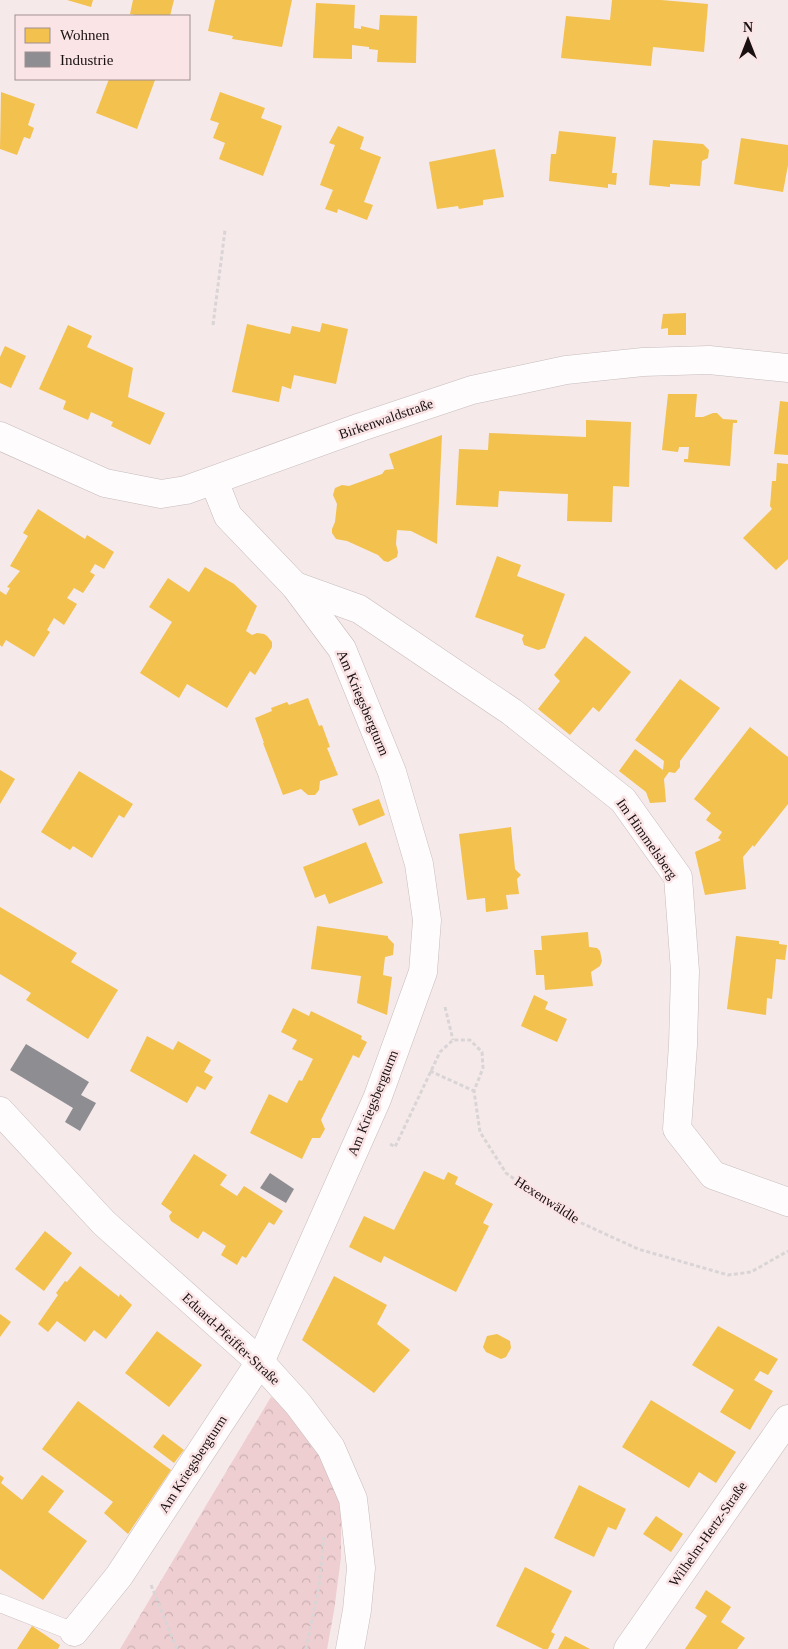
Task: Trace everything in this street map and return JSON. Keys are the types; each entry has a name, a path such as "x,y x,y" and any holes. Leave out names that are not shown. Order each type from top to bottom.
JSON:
{"street":[{"name":"Birkenwaldstraße","path":"0,436 105,483 160,494 186,490 214,481 361,427 472,390 566,370 643,362 709,360 788,368"},
{"name":"Am Kriegsbergturm","path":"74,1632 119,1576 260,1362 377,1099 423,972 427,920 419,864 392,772 342,649 295,586 228,516 214,481"},
{"name":"Im Himmelsberg","path":"295,586 359,610 512,712 623,800 678,877 685,971 683,1045 677,1128 713,1175 788,1202"},
{"name":"Eduard-Pfeiffer-Straße","path":"0,1111 104,1223 260,1362 298,1404 330,1448 353,1499 361,1568 357,1610 350,1649"},
{"name":"Wilhelm-Hertz-Straße","path":"628,1649 788,1418"}],"lane":[{"name":"Am Kriegsbergturm","path":"0,1603 74,1632"}],"path":[{"path":"213,325 225,230"},
{"path":"444,1006 453,1040"},
{"path":"362,1132 395,1146 430,1071 440,1052 453,1040 470,1040 482,1052 484,1068 474,1092 430,1071"},
{"name":"Hexenwäldle","path":"474,1092 480,1132 506,1174 564,1214 638,1249 728,1275 751,1272 788,1251"},
{"path":"306,1649 319,1586 324,1544 323,1535"},
{"path":"136,1550 177,1649"}],"green space":[{"path":"271,1397 296,1415 321,1448 341,1502 341,1557 327,1649 120,1649"}],"building: Wohnen":[{"path":"67,0 93,0 91,7"},
{"path":"133,0 174,0 170,15 130,14"},
{"path":"215,0 292,0 282,47 232,39 233,36 208,31"},
{"path":"612,0 661,0 708,4 704,52 653,47 651,66 561,58 566,16 610,20"},
{"path":"316,3 355,5 354,28 361,29 361,26 379,30 380,15 417,16 416,63 377,62 378,50 352,45 352,59 313,58"},
{"path":"109,80 155,80 137,129 96,113"},
{"path":"1,92 35,104 28,125 34,128 30,139 24,137 17,155 0,149"},
{"path":"220,92 265,108 261,118 282,126 263,176 219,159 225,143 213,138 219,123 210,120"},
{"path":"338,126 364,137 360,149 381,157 364,202 373,205 367,220 338,209 337,213 325,209 333,190 320,185 335,145 329,143"},
{"path":"559,131 616,137 612,173 617,173 616,185 608,184 608,188 549,181 551,154 556,154"},
{"path":"741,138 788,145 788,165 783,192 734,184"},
{"path":"653,140 703,144 709,150 708,158 702,161 700,186 670,184 670,187 649,185"},
{"path":"495,149 504,197 483,200 483,205 459,209 458,206 437,209 429,162"},
{"path":"686,313 686,335 668,335 668,328 661,329 663,314"},
{"path":"322,323 348,329 336,384 294,375 291,389 282,386 279,402 232,392 247,324 290,334 292,326 320,332"},
{"path":"68,325 92,336 87,347 133,368 128,397 165,413 150,445 111,426 113,422 91,412 88,420 63,409 66,401 39,389"},
{"path":"5,346 26,356 11,388 0,383 0,357"},
{"path":"668,394 697,394 695,417 717,413 723,419 737,420 737,423 733,423 730,466 684,462 684,459 688,459 689,447 679,447 678,452 662,450"},
{"path":"780,401 788,402 788,455 774,454"},
{"path":"586,420 631,422 629,487 613,486 612,522 567,521 568,494 499,491 498,507 456,505 459,449 488,450 489,433 586,437"},
{"path":"442,435 437,544 411,531 397,530 397,557 388,562 378,555 347,541 336,539 332,533 337,504 333,495 335,488 342,485 349,486 382,474 385,470 394,469 389,454"},
{"path":"777,463 788,464 788,559 776,570 743,538 772,509 770,506 772,481 776,481"},
{"path":"38,509 85,539 87,535 114,552 104,569 95,564 90,572 95,575 83,593 74,588 67,598 77,604 64,625 54,618 47,630 50,632 34,657 6,640 2,647 0,645 0,591 6,595 10,588 7,587 20,571 10,566 28,536 23,533"},
{"path":"497,556 521,565 517,576 565,594 545,648 538,650 524,645 522,639 524,635 475,617"},
{"path":"205,567 234,584 257,606 246,631 252,635 257,633 264,634 272,642 272,647 255,675 250,671 227,708 187,684 179,698 140,673 172,622 149,607 168,578 189,592"},
{"path":"585,636 631,672 599,712 593,707 570,735 538,709 560,681 554,675"},
{"path":"680,679 720,708 680,761 680,767 675,773 669,772 664,779 666,802 650,803 646,792 619,771 635,749 663,770 664,761 635,740"},
{"path":"308,698 319,726 322,725 330,747 327,748 338,775 320,781 319,790 315,795 308,795 301,789 283,795 255,718 272,711 271,708 287,702 289,705"},
{"path":"750,727 788,757 788,804 754,847 753,845 743,857 746,889 705,895 695,852 721,840 718,838 722,832 706,820 711,813 694,799"},
{"path":"0,770 15,779 0,804"},
{"path":"79,771 133,804 124,818 119,815 92,858 73,846 70,850 41,832"},
{"path":"379,799 385,815 359,826 352,809"},
{"path":"511,827 515,869 521,875 517,879 519,894 506,895 508,909 486,912 485,898 467,900 459,834"},
{"path":"366,842 383,883 329,904 325,894 315,898 303,867"},
{"path":"0,907 77,953 71,962 118,990 88,1039 26,1000 31,993 0,974"},
{"path":"317,926 388,936 394,944 393,955 385,957 383,975 392,977 387,1015 357,1003 361,976 311,969"},
{"path":"588,932 589,947 597,948 600,951 602,961 600,966 591,972 593,986 545,990 544,975 536,975 534,950 542,950 541,936"},
{"path":"736,936 779,941 779,944 787,945 785,960 776,959 772,999 767,998 766,1015 727,1009"},
{"path":"534,995 548,1002 545,1009 567,1019 557,1042 521,1026"},
{"path":"293,1008 309,1016 311,1011 362,1036 361,1039 367,1042 359,1058 353,1055 321,1120 325,1129 320,1138 312,1138 302,1159 250,1133 269,1094 287,1103 299,1080 302,1081 313,1059 292,1049 297,1040 281,1032"},
{"path":"147,1036 173,1050 178,1041 211,1060 204,1072 213,1077 205,1090 197,1086 187,1103 130,1071"},
{"path":"194,1154 227,1175 220,1185 237,1196 244,1186 283,1211 274,1225 269,1222 246,1258 242,1256 237,1265 221,1255 226,1246 203,1231 198,1239 171,1221 169,1216 172,1212 161,1204"},
{"path":"424,1171 444,1180 448,1172 458,1177 455,1184 493,1204 483,1223 489,1226 456,1292 384,1256 381,1263 349,1247 364,1216 394,1230"},
{"path":"45,1231 72,1253 44,1291 15,1269"},
{"path":"80,1266 119,1297 120,1294 132,1305 106,1339 94,1330 85,1342 57,1321 48,1332 38,1324 58,1295 56,1293"},
{"path":"334,1276 387,1305 377,1324 410,1350 374,1393 302,1340"},
{"path":"0,1314 11,1322 0,1337"},
{"path":"718,1326 778,1359 768,1375 760,1371 754,1380 773,1391 750,1430 720,1412 734,1390 692,1365"},
{"path":"157,1331 202,1365 169,1407 125,1373"},
{"path":"497,1334 510,1341 511,1348 506,1357 501,1359 486,1352 483,1347 487,1336"},
{"path":"651,1400 736,1452 716,1483 699,1472 689,1488 622,1447"},
{"path":"78,1401 171,1470 128,1534 104,1513 113,1502 42,1449"},
{"path":"163,1434 184,1450 174,1463 153,1447"},
{"path":"0,1475 4,1478 1,1483 22,1500 42,1475 64,1491 48,1512 87,1541 43,1600 0,1569"},
{"path":"579,1485 626,1509 616,1530 608,1527 594,1557 554,1538"},
{"path":"656,1516 683,1534 671,1552 643,1534"},
{"path":"525,1567 572,1591 551,1632 555,1634 548,1649 543,1649 496,1626"},
{"path":"706,1590 731,1607 721,1622 745,1638 737,1649 685,1649 707,1616 695,1608"},
{"path":"32,1626 60,1645 58,1649 17,1649"},
{"path":"565,1636 590,1649 558,1649"}],"building: Industrie":[{"path":"26,1044 89,1082 81,1095 96,1103 80,1131 65,1122 73,1108 10,1070"},
{"path":"270,1173 294,1189 286,1203 260,1188"}]}
